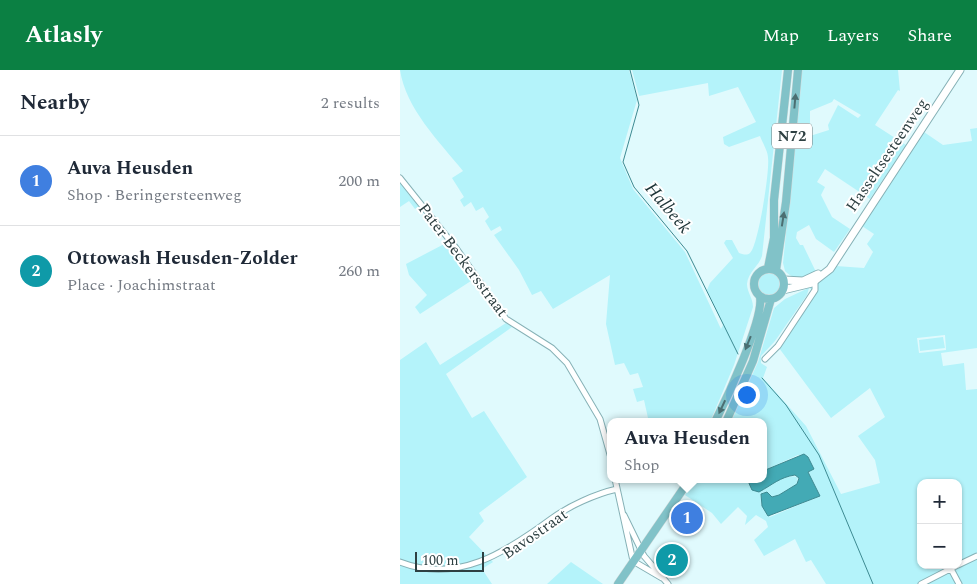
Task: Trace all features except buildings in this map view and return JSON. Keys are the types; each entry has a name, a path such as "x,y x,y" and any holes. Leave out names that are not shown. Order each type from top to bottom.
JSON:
{"main road":[{"name":"N72","path":"772,269 774,200 788,70"},
{"name":"N72","path":"772,269 786,202 798,70"},
{"name":"N72","path":"728,418 753,361 761,307 760,297 754,290 754,280 759,272 772,269"},
{"path":"772,269 784,280 783,290"},
{"name":"Hasseltsesteenweg","path":"771,299 780,295 783,290"},
{"path":"760,297 771,299"},
{"name":"N72","path":"717,418 771,299"},
{"path":"658,525 682,483"},
{"path":"618,584 687,483"}],"street":[{"name":"Hasseltsesteenweg","path":"783,290 815,281 830,269 836,256 960,70"},
{"name":"Pater Beckersstraat","path":"400,178 456,248 506,319 552,348 567,363 600,419 607,444"},
{"name":"Hasseltsesteenweg","path":"784,280 794,282 812,278 836,256"},
{"name":"Hasseltsesteenweg","path":"765,359 778,346 815,290 815,281"},
{"path":"616,483 633,561 662,578"},
{"name":"Bavostraat","path":"496,562 553,517 604,492 617,490"},
{"path":"621,508 641,550 668,584"},
{"path":"962,563 977,556"},
{"path":"400,562 419,575"},
{"path":"920,584 950,569 959,584"}],"shaded area":[{"path":"400,70 629,70 637,100 620,158 633,189 685,252 721,329 723,325 707,290 710,283 733,258 724,243 726,240 732,240 739,253 742,254 749,254 753,248 760,223 765,192 768,165 767,152 760,136 729,147 724,144 723,137 756,122 738,87 709,96 708,83 639,96 632,70 782,70 762,256 749,276 747,284 753,307 734,365 712,418 648,418 644,400 637,402 633,389 643,387 638,373 630,375 624,363 615,365 606,324 610,275 553,309 541,291 532,295 519,270 494,235 502,230 500,226 491,231 485,221 489,217 483,207 476,211 471,202 464,207 460,200 464,197 452,178 463,171 416,111 403,84"},
{"path":"802,70 898,70 900,91 898,90 875,125 906,145 870,199 825,169 817,182 825,187 821,195 832,217 850,229 834,252 816,239 809,225 797,232 796,238 800,245 803,245 816,272 804,277 792,276 785,271 783,263","holes":["834,99 861,115 858,118 838,105 828,125 829,130 810,136 810,111 832,102"]},
{"path":"977,128 977,348 941,353 943,366 964,363 966,390 977,389 977,584 826,584 811,560 806,562 795,539 764,556 754,540 768,527 766,521 756,515 745,525 747,516 738,507 721,524 712,513 685,495 692,483 748,483 765,489 780,478 798,477 797,484 779,495 772,497 767,492 761,494 761,504 770,517 820,496 808,472 814,469 808,457 798,455 767,469 767,418 733,418 758,362 774,308 785,299 817,284 836,266 864,268 873,252 867,244 874,234 862,226 924,132 943,145 972,141 970,129","holes":["809,288 813,290 779,348 831,418 870,388 885,417 858,436 875,460 880,483 841,494 806,426 763,378 767,367 761,363 761,356 775,341 807,295","945,335 946,350 919,353 917,338"]},
{"path":"400,183 419,206 415,209 409,201 400,207"},
{"path":"448,242 474,279 420,314 415,307 427,295 409,275 406,264"},
{"path":"765,273 773,273 780,280 780,288 773,295 765,295 758,288 758,280"},
{"path":"506,323 512,327 446,374 472,418 484,411 527,477 479,513 484,521 469,537 493,562 482,569 492,584 400,584 400,360 426,342 440,365"},
{"path":"943,337 945,348 920,351 919,340"},
{"path":"804,454 808,457 814,469 808,472 820,496 768,516 762,506 761,494 767,492 772,497 779,495 797,484 799,478 795,475 776,482 759,492 752,490 749,483 767,483 767,469"},
{"path":"571,562 603,584 547,584"}],"waterway":[{"name":"Halbeek","path":"630,70 639,105 623,162 634,187 687,251 738,354"},
{"name":"Halbeek","path":"762,378 786,405 819,455 873,584"}],"place":[{"name":"Auva Heusden","path":"687,518"},
{"name":"Ottowash Heusden-Zolder","path":"672,560"}]}
